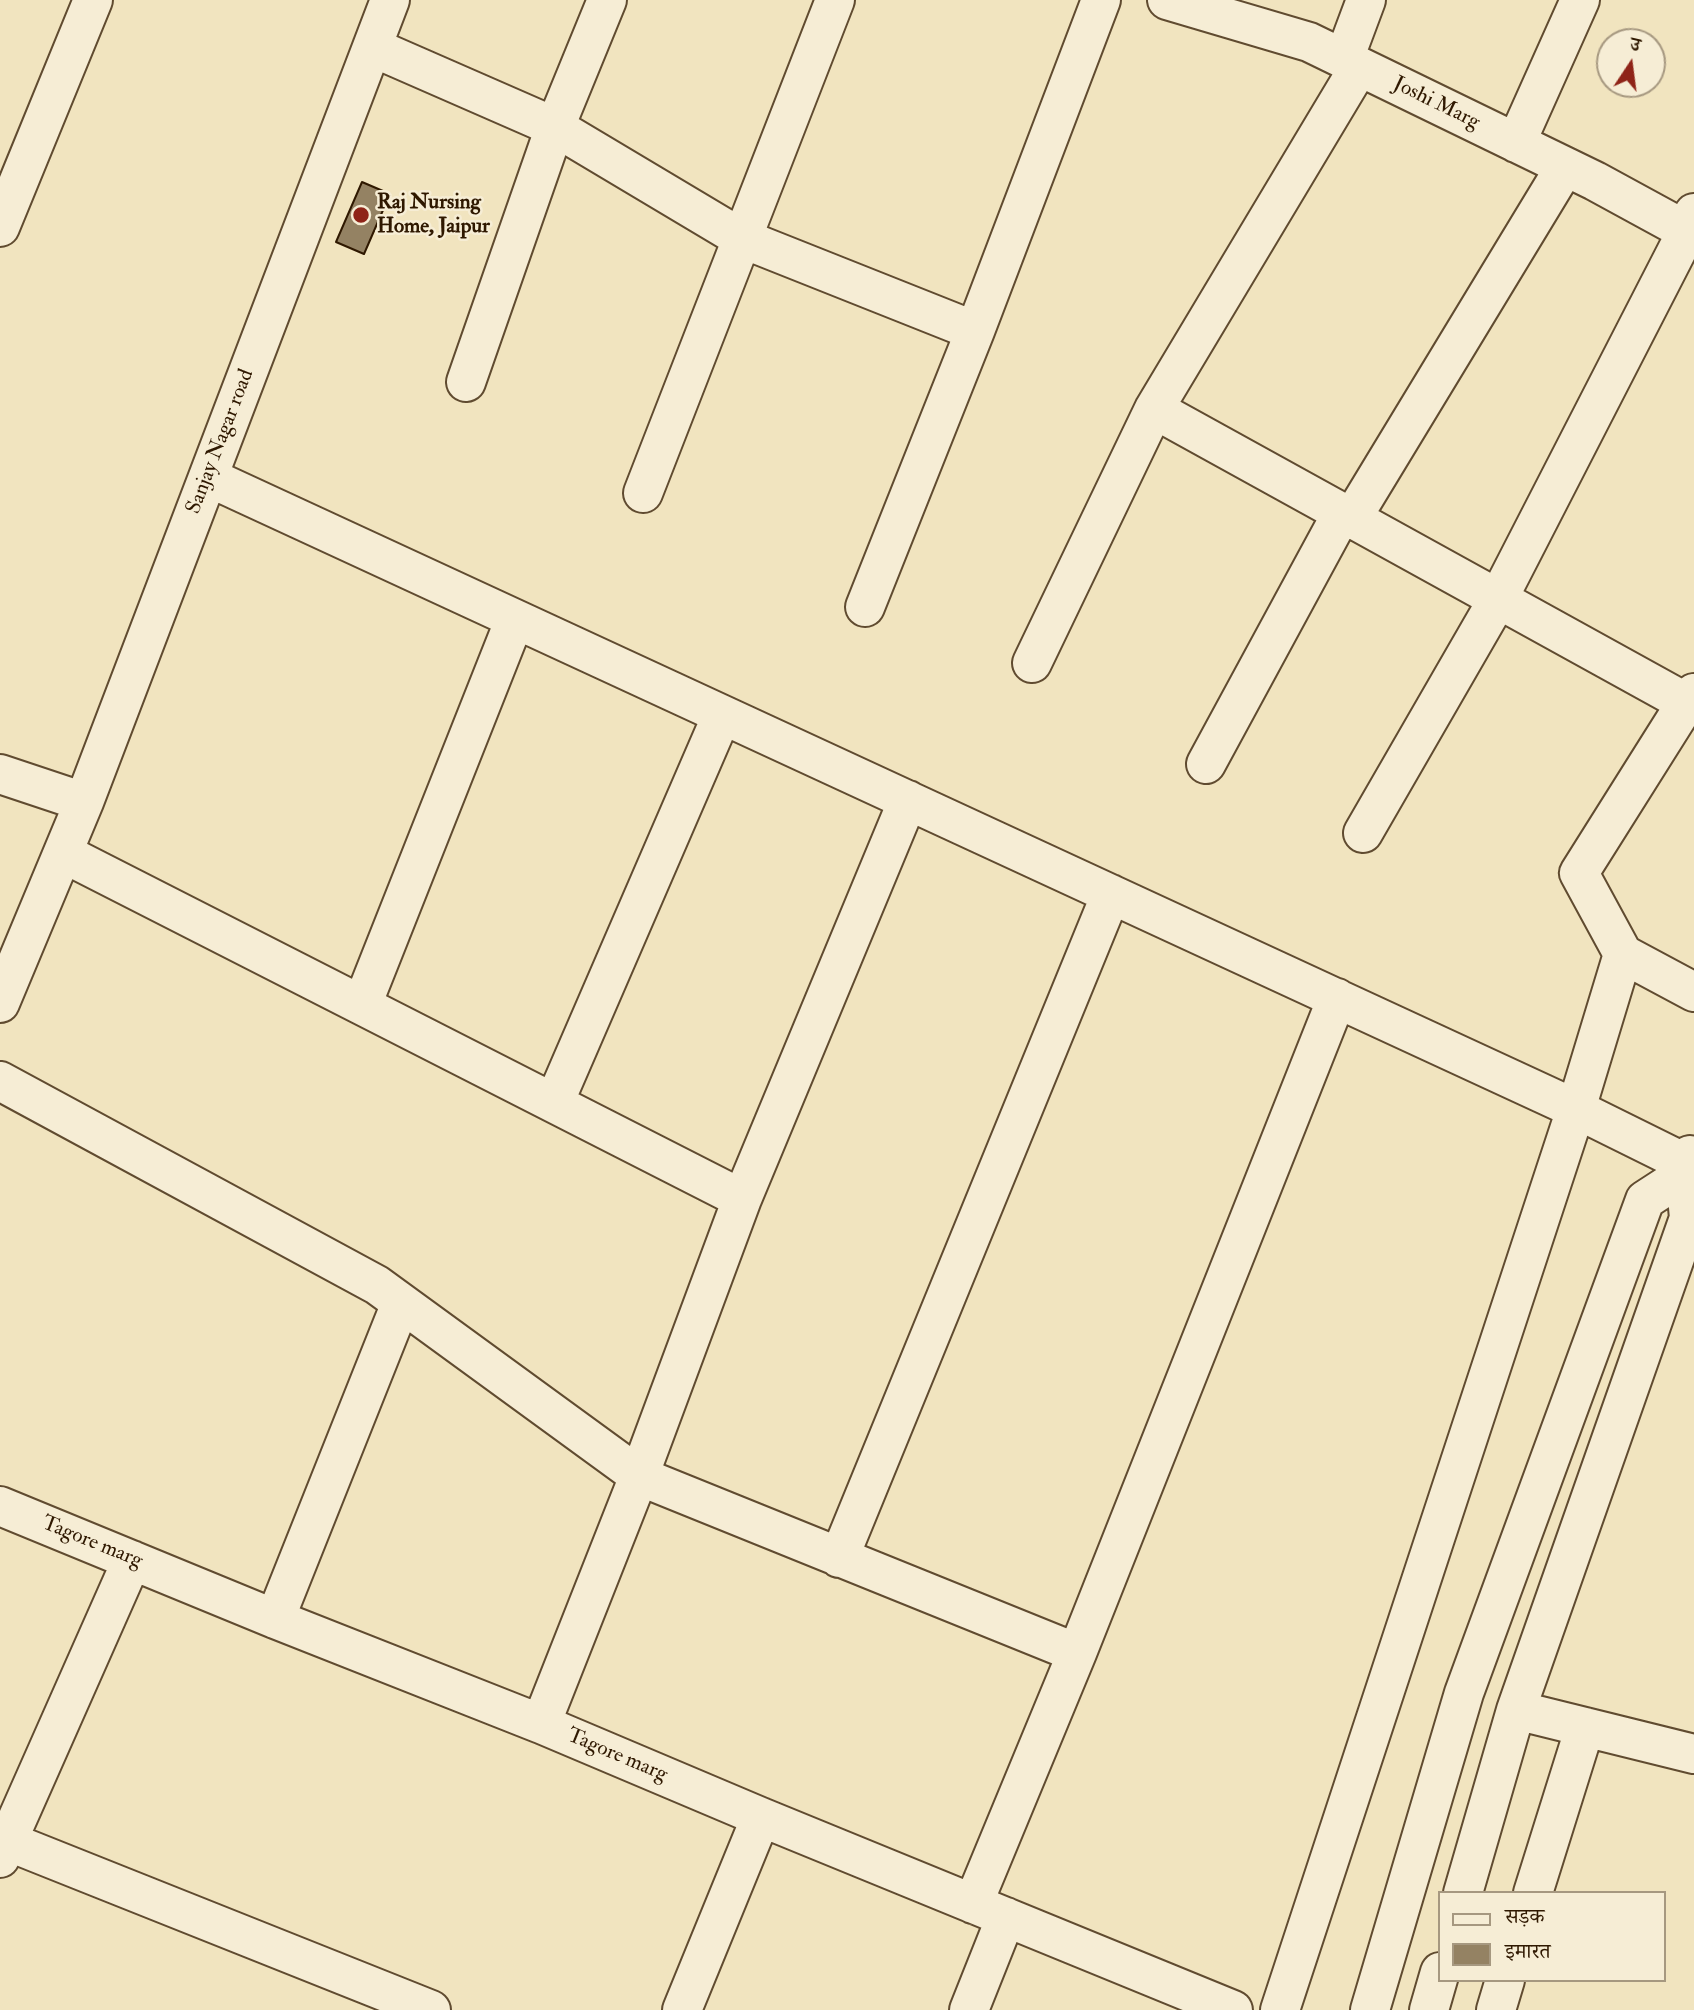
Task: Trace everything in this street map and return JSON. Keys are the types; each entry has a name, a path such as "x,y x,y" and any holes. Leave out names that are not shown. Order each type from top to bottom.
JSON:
{"street":[{"path":"0,227 93,0"},
{"name":"Sanjay Nagar road","path":"0,1003 84,802 390,0"},
{"path":"466,382 555,127 607,0"},
{"path":"643,493 835,0"},
{"path":"865,607 975,331 1101,0"},
{"name":"Joshi Marg","path":"1167,0 1309,42 1692,227"},
{"path":"1032,663 1154,409 1352,63 1366,0"},
{"path":"1516,143 1580,0"},
{"path":"372,47 555,127 741,239 975,331"},
{"path":"1206,764 1347,515 1565,167"},
{"path":"1363,833 1498,599 1692,227"},
{"path":"1154,409 1498,599 1691,701 1579,873 1623,954 1694,992"},
{"path":"208,477 1689,1160"},
{"path":"362,1005 515,619"},
{"path":"554,1103 722,715"},
{"path":"0,774 84,802"},
{"path":"541,1724 639,1476 742,1199 908,800"},
{"path":"63,853 742,1199"},
{"path":"839,1558 1111,894"},
{"path":"1280,2010 1576,1109 1623,954"},
{"path":"969,2010 989,1910 1077,1653 1337,998"},
{"path":"0,1081 377,1285 639,1476 1077,1653"},
{"path":"1464,1891 1516,1710 1689,1217 1689,1160"},
{"path":"1370,2010 1464,1693 1640,1213 1645,1200 1689,1160"},
{"path":"275,1619 401,1303"},
{"name":"Tagore marg","path":"0,1506 541,1724 1233,2010"},
{"path":"132,1560 4,1849 432,2010"},
{"path":"1516,1710 1694,1754"},
{"path":"1534,1891 1585,1727"},
{"path":"682,2010 761,1817"},
{"path":"1429,2010 1438,1979"},
{"path":"1496,2010 1504,1982"}],"building":[{"path":"362,182 390,194 364,254 336,242"}],"place":[{"name":"Raj Nursing Home, Jaipur","path":"361,215"}]}
